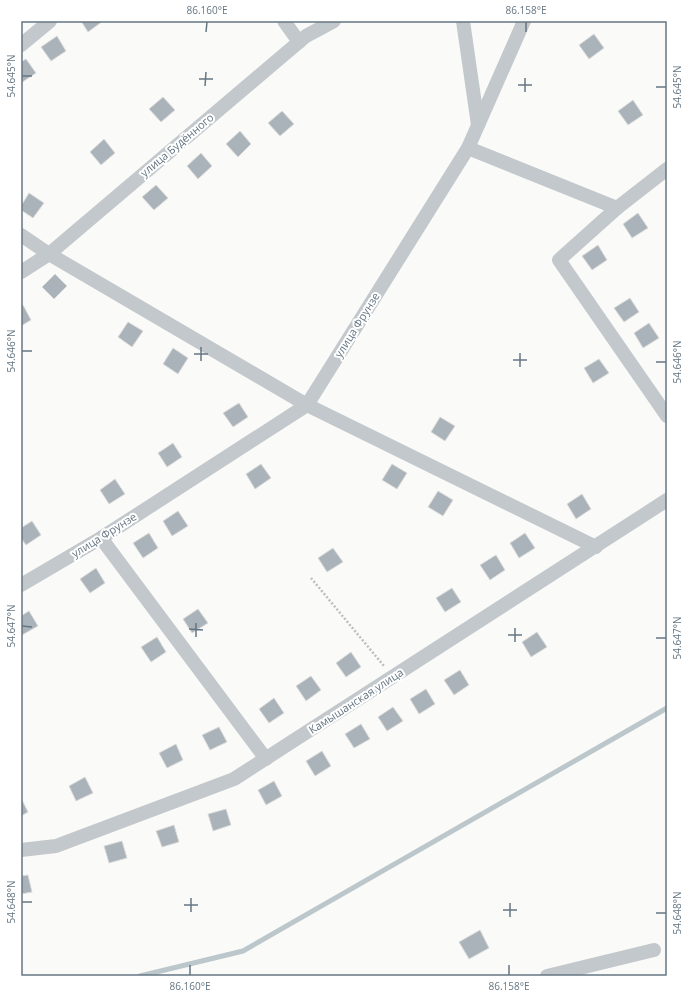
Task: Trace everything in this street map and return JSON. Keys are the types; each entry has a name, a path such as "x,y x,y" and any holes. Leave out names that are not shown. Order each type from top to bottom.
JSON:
{"street":[{"path":"21,45 50,21"},
{"path":"284,21 299,42"},
{"name":"улица Будённого","path":"21,272 49,254 306,36 334,21"},
{"path":"464,21 478,125"},
{"name":"улица Фрунзе","path":"21,585 101,538 307,405 468,148 524,21"},
{"path":"468,148 617,208"},
{"path":"667,169 617,208 559,260 667,416"},
{"path":"21,235 49,254 307,405 596,547"},
{"name":"Камышанская улица","path":"21,850 56,846 234,779 667,500"},
{"path":"101,538 266,759"},
{"path":"547,976 654,950"}],"path":[{"path":"311,578 394,677"}],"building":[{"path":"81,21 103,21 88,32"},
{"path":"594,34 604,48 589,59 579,45"},
{"path":"57,36 66,51 51,61 41,47"},
{"path":"26,59 36,73 21,83 21,62"},
{"path":"163,97 175,110 161,122 149,109"},
{"path":"633,100 643,115 628,125 618,111"},
{"path":"282,111 294,124 280,136 268,123"},
{"path":"240,131 251,144 238,157 226,144"},
{"path":"104,139 115,153 101,165 90,152"},
{"path":"201,153 212,166 198,179 187,166"},
{"path":"156,185 168,198 154,210 142,197"},
{"path":"29,193 44,203 33,218 21,210 21,206"},
{"path":"638,213 648,228 632,238 623,224"},
{"path":"598,245 607,260 592,270 582,256"},
{"path":"55,274 67,286 54,299 42,287"},
{"path":"630,298 639,312 624,322 614,308"},
{"path":"23,305 31,320 21,326 21,306"},
{"path":"128,322 143,331 132,347 118,337"},
{"path":"649,323 659,338 643,348 634,333"},
{"path":"173,348 188,358 178,374 163,364"},
{"path":"599,359 609,373 593,383 584,368"},
{"path":"239,403 248,417 233,427 223,413"},
{"path":"440,417 455,426 445,441 431,432"},
{"path":"173,443 182,457 167,467 158,453"},
{"path":"261,464 271,478 255,489 246,474"},
{"path":"392,464 407,473 397,489 382,480"},
{"path":"115,479 125,494 109,504 100,490"},
{"path":"438,491 453,500 443,516 428,507"},
{"path":"582,494 591,509 576,519 567,504"},
{"path":"178,511 188,526 172,536 163,521"},
{"path":"32,521 41,535 26,545 21,538 21,528"},
{"path":"149,533 158,548 143,558 133,543"},
{"path":"525,533 535,548 519,558 510,543"},
{"path":"333,548 343,562 327,572 318,558"},
{"path":"496,555 505,570 490,580 480,565"},
{"path":"96,568 105,583 90,593 80,579"},
{"path":"452,588 461,602 445,612 436,598"},
{"path":"198,609 208,623 192,633 183,619"},
{"path":"29,611 38,626 22,635 21,616"},
{"path":"537,632 547,647 531,657 522,642"},
{"path":"157,637 166,652 151,662 141,647"},
{"path":"351,652 361,667 346,677 336,663"},
{"path":"460,670 469,685 454,695 444,680"},
{"path":"311,676 321,690 306,701 296,686"},
{"path":"426,689 435,704 419,714 410,699"},
{"path":"274,698 284,713 269,723 259,709"},
{"path":"393,707 403,721 387,731 378,717"},
{"path":"361,724 370,739 354,748 345,734"},
{"path":"219,727 227,742 210,750 202,735"},
{"path":"176,744 183,760 167,768 159,753"},
{"path":"322,751 331,766 315,776 306,761"},
{"path":"85,777 93,793 76,801 69,786"},
{"path":"274,781 282,796 266,805 258,790"},
{"path":"21,798 28,812 21,816"},
{"path":"226,809 231,825 213,831 208,814"},
{"path":"174,825 179,842 162,847 156,831"},
{"path":"122,841 127,858 109,863 104,846"},
{"path":"28,875 32,892 21,894 21,876"},
{"path":"480,930 489,948 469,959 459,942"}],"waterway":[{"path":"140,976 243,951 667,708"}]}
